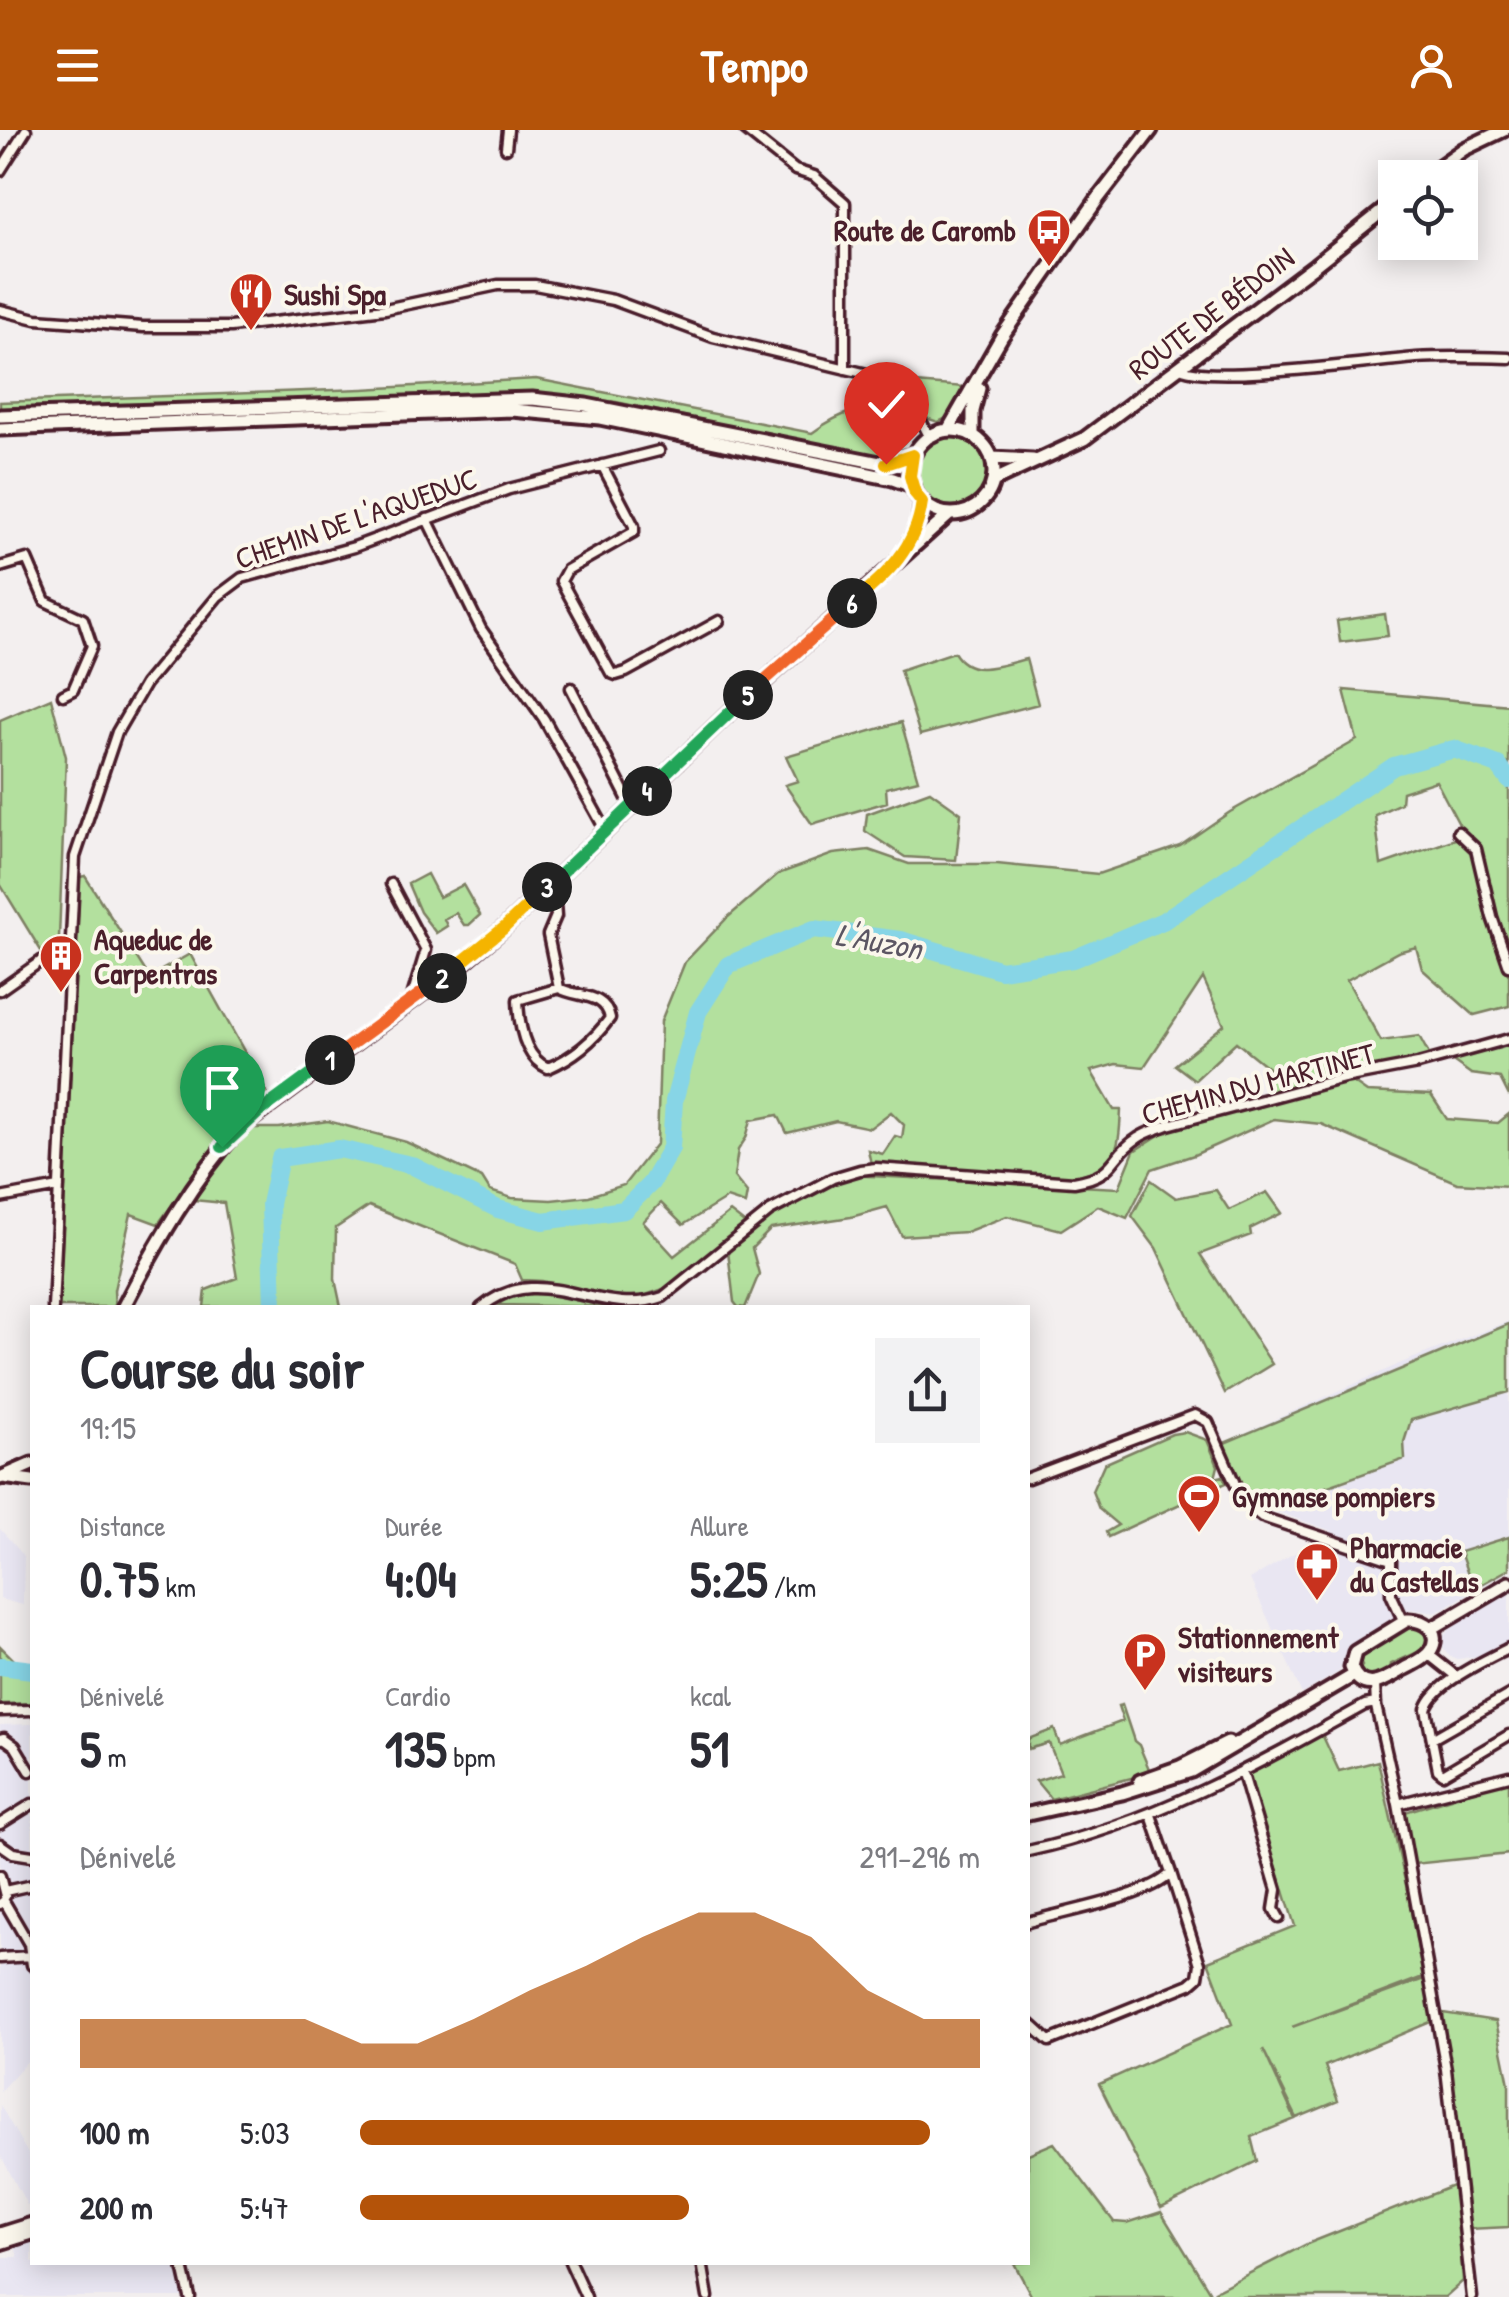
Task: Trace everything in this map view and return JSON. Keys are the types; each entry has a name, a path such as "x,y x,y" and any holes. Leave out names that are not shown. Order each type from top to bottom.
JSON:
{"main road":[{"path":"1449,160 1504,130"},
{"path":"948,430 1049,268 1147,131"},
{"name":"ROUTE DE BÉDOIN","path":"993,482 1084,439 1378,214"},
{"path":"973,435 973,412 986,365"},
{"path":"0,416 532,399 586,405 880,464 913,455"},
{"path":"0,428 512,410 556,412 620,422 912,486"},
{"path":"125,1305 160,1239 222,1147 241,1127 462,964 794,652 950,514 973,508 989,492 993,482 992,458 984,444 973,435 948,430 929,436 910,465 912,486 922,502 950,514"},
{"path":"992,458 1025,461 1050,456"},
{"path":"899,560 918,526 922,502"},
{"path":"1,1478 30,1465"},
{"path":"1,1478 30,1481"},
{"path":"1431,1629 1509,1583"},
{"path":"1420,1620 1431,1629 1434,1641 1428,1654 1375,1684 1365,1684 1354,1675 1351,1664 1358,1649 1404,1622 1420,1620"},
{"path":"1030,1814 1180,1768 1354,1675"},
{"path":"0,2234 30,2225"},
{"path":"0,2242 30,2234"}],"street":[{"path":"0,172 26,130"},
{"path":"506,148 508,130"},
{"path":"745,130 795,170 814,176 844,203 844,370"},
{"path":"0,310 50,320 200,329 385,309 498,285 535,285 613,300 714,336 884,378 910,400 929,436"},
{"path":"1179,367 1187,373 1213,373 1418,358 1509,358"},
{"name":"CHEMIN DE L'AQUEDUC","path":"53,1305 74,857 117,732 146,684 218,596 242,578 354,547 508,489 659,452"},
{"path":"602,465 634,532 567,570 562,581 611,672 626,672 719,621"},
{"path":"427,519 480,629 544,720 606,831"},
{"path":"0,566 27,560 44,600 83,619 92,646 73,690 62,695"},
{"path":"571,688 631,806"},
{"path":"1458,832 1476,848 1492,917 1509,966"},
{"path":"391,884 426,950 411,1000"},
{"path":"550,884 556,920 548,935 559,988"},
{"path":"538,896 555,908"},
{"path":"0,990 41,961 69,969"},
{"path":"559,988 600,1000 608,1008 610,1018 588,1043 548,1068 529,1054 518,1000 559,988"},
{"name":"CHEMIN DU MARTINET","path":"485,1305 521,1286 538,1286 612,1303 644,1304 663,1298 770,1211 833,1178 876,1168 1074,1182 1093,1179 1109,1170 1140,1136 1168,1126 1344,1078 1509,1040"},
{"path":"0,1198 58,1187"},
{"path":"1030,1477 1195,1416 1208,1422 1250,1510 1391,1560 1392,1594 1404,1622"},
{"path":"1509,1648 1456,1677 1428,1702 1438,1770 1443,1774 1509,1736"},
{"path":"1428,1654 1456,1677"},
{"path":"1375,1684 1446,2069 1472,2297"},
{"path":"1432,1739 1509,1696"},
{"path":"1030,1849 1151,1815 1364,1705 1376,1703"},
{"path":"0,1712 30,1710"},
{"path":"0,1739 15,1746 30,1771"},
{"path":"1242,1771 1277,1890 1274,1909 1279,1918"},
{"path":"1398,1804 1509,1776"},
{"path":"0,1824 30,1805"},
{"path":"1030,2024 1049,2041 1190,1984 1198,1977 1200,1964 1151,1815"},
{"path":"0,1844 13,1853 30,1856"},
{"path":"1030,1921 1156,1886 1171,1873"},
{"path":"0,1876 3,1899 30,1950"},
{"path":"3,1899 30,1885"},
{"path":"0,1958 30,1952"},
{"path":"183,2265 190,2297"},
{"path":"571,2265 586,2297"},
{"path":"703,2265 708,2297"}],"shaded area":[{"path":"1509,1321 1509,1571 1435,1613 1410,1609 1352,1644 1339,1672 1302,1694 1250,1579 1332,1531 1254,1504 1224,1442 1406,1361"},
{"path":"0,1529 24,1556 23,1605 0,1599"},
{"path":"1509,1591 1509,1641 1487,1655 1457,1659 1449,1656 1443,1647 1444,1635"},
{"path":"30,1724 30,2058 0,2091 0,1725"},
{"path":"0,2105 30,2158 27,2205 0,2154"},
{"path":"30,2241 30,2265 179,2265 187,2297 0,2297 0,2257 18,2257 15,2246"}],"green space":[{"path":"536,379 812,433 857,410 894,407 906,411 910,429 899,447 875,456 616,402 528,392 0,411 0,402"},
{"path":"903,382 965,387 950,416 938,422 926,418"},
{"path":"952,437 966,439 977,447 985,458 985,486 977,497 966,505 952,507 938,505 927,497 919,486 917,472 919,458 927,447 938,439"},
{"path":"1385,614 1388,636 1340,642 1337,621"},
{"path":"954,652 977,668 1026,659 1038,704 920,735 900,670"},
{"path":"1344,690 1509,705 1509,954 1495,916 1480,847 1462,830 1436,781 1402,792 1401,803 1375,815 1381,865 1461,837 1473,849 1489,917 1509,973 1509,1006 1474,1015 1422,969 1416,947 1398,952 1347,980 1381,1041 1419,1036 1431,1058 1344,1076 1367,1092 1431,1095 1447,1119 1498,1123 1509,1114 1509,1186 1457,1183 1321,1124 1274,1119 1152,1169 1127,1218 1098,1206 1061,1230 1007,1216 966,1232 902,1236 887,1207 851,1217 771,1229 752,1248 759,1274 746,1305 734,1302 728,1251 693,1279 631,1300 522,1280 515,1264 369,1206 336,1228 335,1279 341,1305 204,1305 206,1290 237,1278 224,1203 193,1200 249,1128 328,1121 406,1142 482,1178 490,1191 512,1198 551,1200 589,1196 624,1185 657,1143 661,1021 685,962 727,918 778,874 833,854 869,850 909,864 997,864 1098,874 1180,846 1230,812 1357,740","holes":["1203,978 1224,1025 1175,1065 1195,1080 1236,1042 1271,1070 1262,1103 1167,1130 1134,1151 1119,1188 849,1175 793,1202 753,1230 730,1212 674,1256 643,1222 661,1203 683,1225 727,1198 745,1204 747,1193 734,1177 738,1150 751,1120 778,1115 787,1133 836,1121 870,1128 891,1112 904,1125 902,1138 895,1136 883,1154 868,1150 871,1164 1069,1177 1097,1169 1106,1164 1116,1148 1121,1110 1114,1110 1091,1071 1116,1064 1144,1067"]},
{"path":"51,698 66,757 58,963 43,954 0,884 0,720"},
{"path":"901,722 918,780 886,788 887,802 812,824 785,785 798,781 786,756"},
{"path":"930,791 961,813 956,860 905,857 865,831 867,814"},
{"path":"427,874 439,897 463,885 480,915 464,925 456,913 444,919 447,926 436,933 420,912 408,884"},
{"path":"85,876 149,977 190,954 268,1094 239,1114 158,1224 131,1214 114,1290 115,1305 59,1305 80,877"},
{"path":"1509,1043 1509,1096 1500,1078 1471,1074 1450,1059"},
{"path":"1151,1180 1176,1198 1216,1190 1229,1210 1267,1192 1282,1213 1250,1229 1251,1235 1200,1254 1272,1364 1225,1393 1156,1248 1132,1216"},
{"path":"519,1289 599,1305 498,1305"},
{"path":"1509,1324 1509,1392 1411,1420 1404,1442 1405,1459 1261,1510 1244,1496 1222,1444"},
{"path":"1185,1432 1207,1440 1218,1466 1215,1478 1223,1476 1226,1483 1108,1537 1106,1532 1118,1525 1099,1509 1092,1491 1104,1464"},
{"path":"1509,1537 1509,1569 1473,1589 1460,1552"},
{"path":"1408,1627 1419,1628 1427,1635 1425,1649 1391,1664 1390,1670 1378,1677 1361,1674 1362,1655"},
{"path":"0,1646 17,1663 30,1663 30,1703 0,1704"},
{"path":"1122,1705 1149,1769 1139,1776 1051,1799 1036,1781 1061,1773 1049,1743 1030,1748 1030,1738 1054,1729 1060,1745 1123,1721 1118,1706"},
{"path":"1321,1732 1339,1771 1378,1761 1423,1977 1292,2027 1424,1979 1433,2021 1325,2066 1338,2101 1297,2118 1263,2049 1295,2119 1251,2137 1257,2161 1161,2208 1099,2084 1232,2024 1208,1961 1295,1926 1247,1773"},
{"path":"1509,1780 1509,1854 1414,1864 1405,1812"},
{"path":"1443,2013 1496,2021 1509,2084 1509,2227 1468,2229"},
{"path":"1054,2143 1114,2222 1127,2223 1161,2212 1213,2297 1032,2297 1015,2265 1030,2265 1030,2153"},
{"path":"1455,2185 1463,2281 1445,2297 1220,2297 1215,2291 1307,2244"}],"waterway":[{"name":"L'Auzon","path":"273,1305 270,1204 280,1158 339,1149 411,1165 498,1209 543,1221 624,1210 651,1183 671,1148 674,1101 698,1012 728,965 814,929 900,940 1001,970 1073,959 1163,921 1394,766 1454,749 1498,765 1509,780"},
{"name":"L'Auzon","path":"0,1666 30,1670"}],"place":[{"name":"Route de Caromb","path":"1049,268"},
{"name":"Sushi Spa","path":"251,332"},
{"name":"Aqueduc de Carpentras","path":"61,994"},
{"name":"Gymnase pompiers","path":"1199,1534"},
{"name":"Pharmacie du Castellas","path":"1317,1602"},
{"name":"Stationnement visiteurs","path":"1145,1692"}],"route":[{"path":"222,1147 258,1113 462,964 504,928 794,652 899,560 918,526 922,502 910,476 913,455 886,464"}]}
